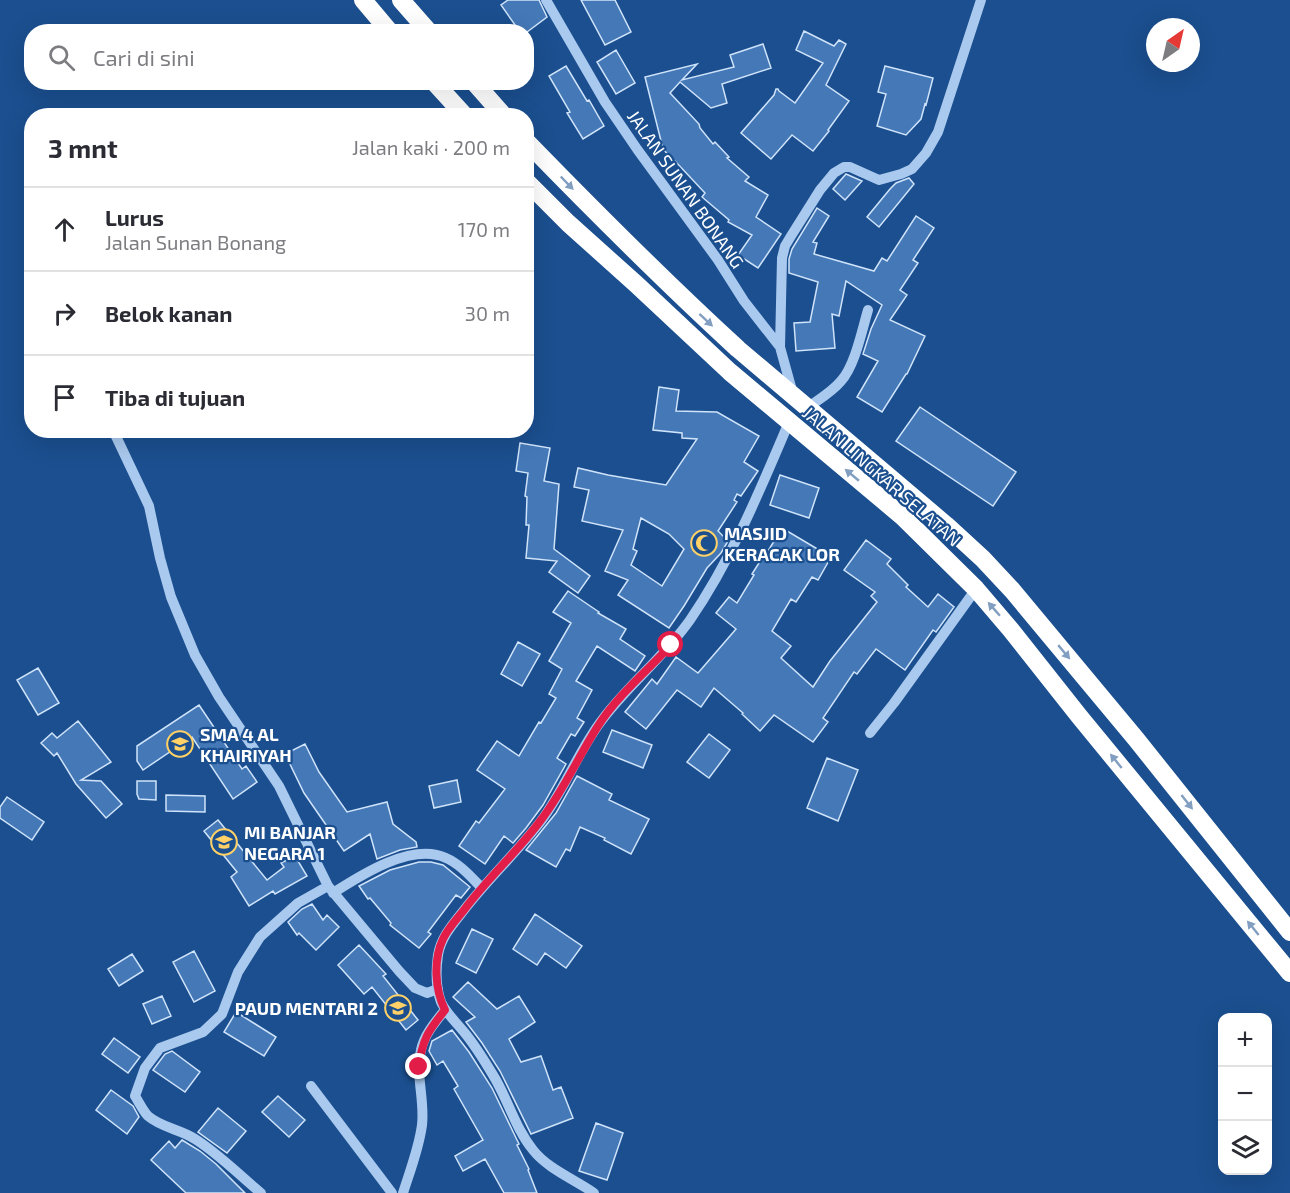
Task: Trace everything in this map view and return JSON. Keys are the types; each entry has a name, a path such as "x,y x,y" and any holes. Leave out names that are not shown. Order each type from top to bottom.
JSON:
{"highway":[{"path":"363,0 383,24"},
{"path":"401,0 422,24"},
{"path":"441,90 458,108"},
{"path":"481,90 497,108"},
{"name":"JALAN LINGKAR SELATAN","path":"534,149 666,282 738,350 946,525 983,559 1038,621 1159,768 1290,932"},
{"name":"JALAN LINGKAR SELATAN","path":"534,189 699,343 903,517 976,589 1290,973"},
{"path":"1136,785 1159,768"}],"street":[{"name":"JALAN SUNAN BONANG","path":"546,0 599,92 624,130 744,301 780,347 800,402"},
{"path":"780,347 784,246 820,190 834,173 844,167 850,167 879,180 912,169 926,153 938,132 981,0"},
{"path":"800,402 836,387 845,377 868,310"},
{"path":"594,1193 548,1164 533,1150 520,1131 493,1075 466,1034 445,1010 438,988 438,957 443,939 452,926 541,820 559,794 603,718 671,645 689,621 737,541 789,422"},
{"path":"117,438 149,506 171,597 195,655 219,697 279,786 330,890 383,954 415,988 427,993 438,988"},
{"path":"870,733 976,589"},
{"path":"261,1193 194,1138 161,1125 147,1115 135,1096 145,1068 160,1048 203,1032 222,1014 238,972 260,937 298,903 381,866 412,855 424,854 446,857 482,888"},
{"path":"403,1193 422,1124 419,1067 421,1049 424,1039 445,1010"},
{"path":"311,1086 392,1193"}],"building":[{"path":"508,0 539,0 547,17 534,27 534,24 514,24 501,5"},
{"path":"581,0 615,0 631,32 605,45"},
{"path":"804,31 834,46 839,40 846,44 826,85 849,101 813,151 792,135 771,159 741,133 774,95 776,89 795,103 823,63 796,50"},
{"path":"763,44 771,68 722,84 727,103 711,108 680,82 670,93 699,124 713,144 715,142 729,157 727,158 749,177 745,181 768,195 756,217 781,234 758,268 738,255 752,235 728,222 729,220 702,197 705,193 663,149 645,77 697,64 682,80 734,67 730,55"},
{"path":"616,50 635,83 616,94 597,62"},
{"path":"566,66 604,126 583,139 549,76"},
{"path":"885,66 933,78 921,119 906,135 877,126 886,94 878,92"},
{"path":"846,174 862,181 845,200 833,189"},
{"path":"909,178 914,184 879,227 867,217 896,183"},
{"path":"817,208 829,216 813,242 817,243 814,254 874,271 882,258 887,261 916,216 934,228 913,260 918,263 900,290 907,295 890,320 925,336 907,374 882,412 857,397 878,361 863,354 882,305 846,281 839,316 832,314 835,348 796,351 794,323 810,322 818,282 789,273 789,259 792,249"},
{"path":"659,387 679,390 676,411 717,412 759,436 744,462 758,471 741,496 737,494 734,500 737,502 718,531 728,541 721,553 707,568 669,628 618,595 628,580 605,571 623,530 582,521 589,490 574,487 578,468 666,485 697,439 682,438 682,433 653,430","holes":["641,518 669,534 684,549 662,586 631,565 637,551 633,549"]},
{"path":"920,407 1016,472 993,506 896,441"},
{"path":"520,443 550,448 544,481 559,484 554,549 590,576 578,593 549,572 557,561 526,558 529,525 526,525 527,497 525,496 528,473 516,471"},
{"path":"780,475 819,488 809,518 770,505"},
{"path":"782,528 831,557 818,580 812,577 796,602 791,599 772,631 791,646 781,658 813,687 830,661 877,602 871,596 875,592 844,570 866,540 891,559 887,564 908,585 906,587 928,607 938,594 954,607 936,632 933,630 905,670 876,649 857,674 854,672 823,718 828,722 813,742 774,715 760,731 714,688 701,707 677,690 646,729 625,712 652,679 657,684 676,657 698,673 736,629 716,613 729,597 737,603 754,575 752,574"},
{"path":"568,591 598,613 626,629 620,639 645,656 635,671 597,646 576,681 592,690 577,718 584,722 575,736 571,734 557,758 566,764 543,805 526,828 513,843 504,836 485,864 459,846 476,821 479,823 505,789 477,770 497,741 519,756 556,698 549,694 562,669 549,661 571,623 553,612"},
{"path":"518,642 540,654 522,686 501,674"},
{"path":"38,668 59,703 38,715 17,680"},
{"path":"199,705 242,769 246,766 257,782 233,799 192,737 143,770 137,761 137,746"},
{"path":"78,721 111,762 81,780 101,781 122,804 106,818 76,784 57,753 54,756 41,743 52,733 57,738"},
{"path":"612,730 652,745 643,768 603,752"},
{"path":"709,734 730,750 709,778 687,762"},
{"path":"305,744 319,772 347,812 387,802 393,824 416,842 417,847 400,850 377,859 370,834 344,851 304,793 285,754"},
{"path":"827,758 858,770 838,821 807,808"},
{"path":"577,776 612,794 609,800 649,819 631,854 604,840 605,838 580,827 570,851 566,849 556,867 526,850 556,813"},
{"path":"457,780 461,802 434,808 429,786"},
{"path":"137,781 156,781 156,800 139,799"},
{"path":"166,795 205,796 205,812 166,811"},
{"path":"7,797 44,822 32,840 0,818 0,807"},
{"path":"218,820 267,880 284,867 281,863 295,856 307,876 275,894 273,891 249,906 231,877 237,872 204,831"},
{"path":"419,862 443,865 470,887 461,898 456,895 428,932 431,934 419,948 390,925 391,923 359,886 390,870"},
{"path":"312,904 323,920 327,915 339,927 316,950 299,933 297,935 288,922 302,909"},
{"path":"535,914 582,946 566,968 545,953 537,965 513,949"},
{"path":"472,929 493,939 476,973 456,963"},
{"path":"359,945 386,974 383,976 418,1020 406,1030 372,987 364,994 338,965"},
{"path":"194,951 215,991 194,1002 173,962"},
{"path":"132,954 143,971 119,986 108,969"},
{"path":"468,982 497,1009 519,996 535,1022 509,1039 521,1062 541,1056 553,1090 561,1087 573,1118 531,1134 500,1071 466,1022 475,1017 453,997"},
{"path":"162,996 171,1016 152,1024 143,1004"},
{"path":"236,1012 276,1037 264,1056 224,1032"},
{"path":"452,1030 492,1088 519,1144 517,1145 529,1169 537,1193 504,1193 485,1159 463,1171 455,1156 483,1140 454,1089 458,1086 443,1061 437,1065 429,1051 432,1041"},
{"path":"114,1038 140,1057 128,1073 102,1054"},
{"path":"172,1051 200,1072 185,1092 153,1070 165,1054"},
{"path":"111,1090 133,1106 139,1117 127,1134 96,1110"},
{"path":"278,1096 305,1120 289,1137 262,1112"},
{"path":"218,1108 246,1131 227,1153 198,1132"},
{"path":"596,1123 623,1133 607,1180 579,1171"},
{"path":"182,1140 216,1164 245,1193 186,1193 151,1160 169,1141 175,1148"}],"place":[{"name":"MASJID KERACAK LOR","path":"704,543"},
{"name":"SMA 4 AL KHAIRIYAH","path":"180,744"},
{"name":"MI BANJAR NEGARA 1","path":"224,842"},
{"name":"PAUD MENTARI 2","path":"398,1008"}],"route":[{"path":"419,1067 424,1039 445,1010 438,988 437,966 443,939 470,902 541,820 559,794 603,718 671,645"}]}
